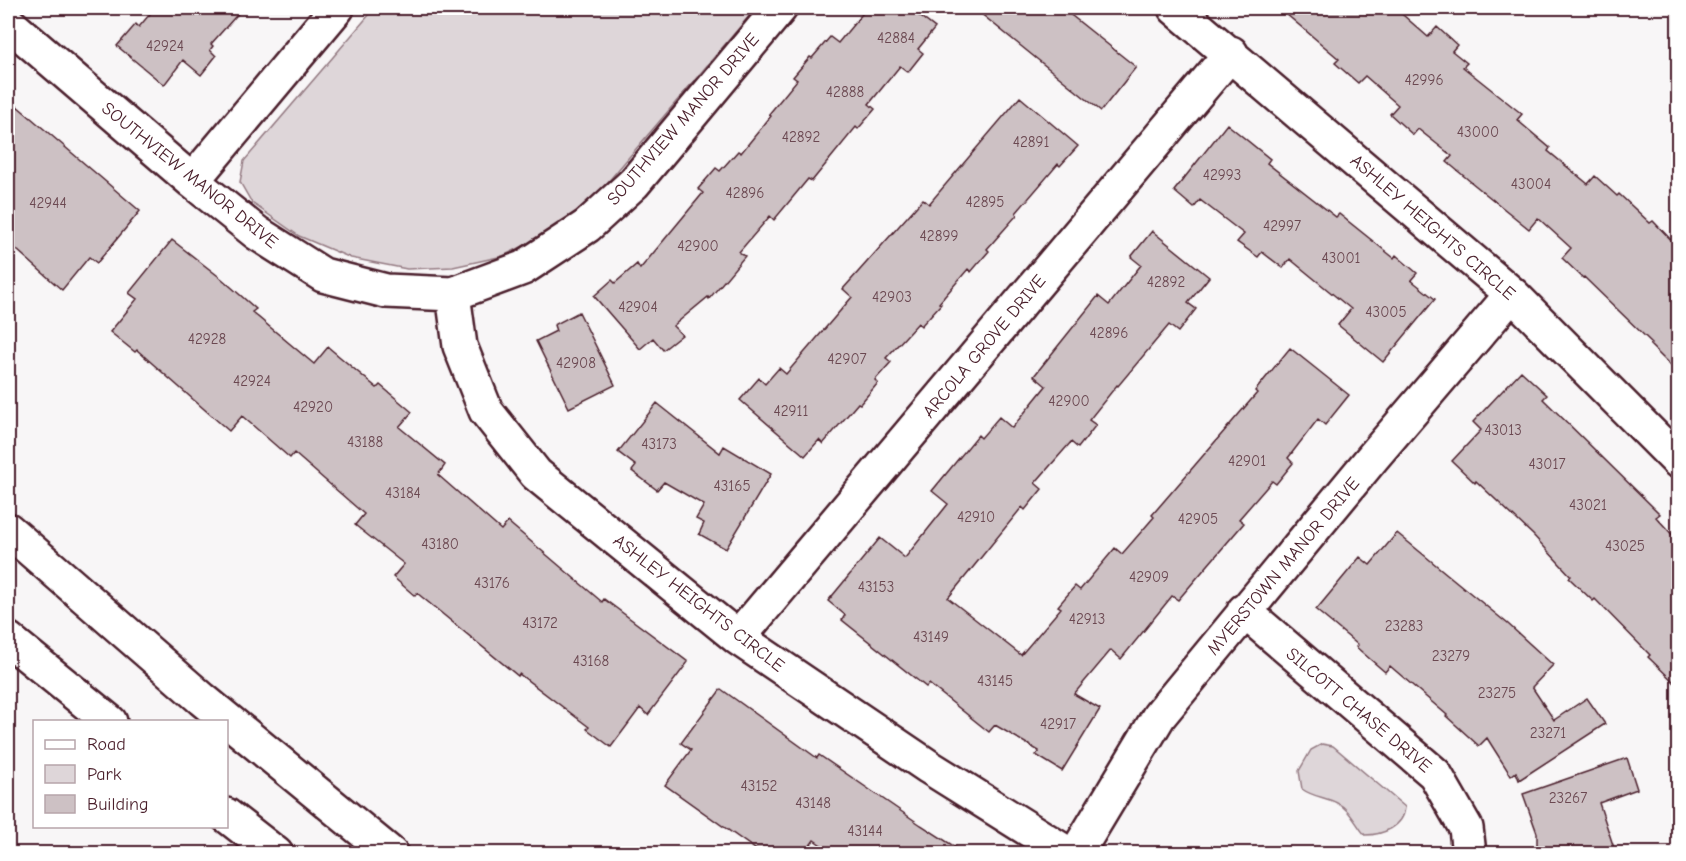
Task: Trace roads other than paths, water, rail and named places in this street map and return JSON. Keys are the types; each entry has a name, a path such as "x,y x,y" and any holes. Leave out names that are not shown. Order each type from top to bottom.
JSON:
{"street":[{"path":"192,181 337,8"},
{"name":"SOUTHVIEW MANOR DRIVE","path":"8,23 192,181 257,233 323,275 386,291 453,294 523,268 587,226 634,183 780,8"},
{"name":"ASHLEY HEIGHTS CIRCLE","path":"1175,8 1512,294 1678,461"},
{"name":"ARCOLA GROVE DRIVE","path":"738,638 1230,53"},
{"name":"ASHLEY HEIGHTS CIRCLE","path":"453,294 459,346 486,411 536,474 738,638 928,767 1068,854"},
{"name":"MYERSTOWN MANOR DRIVE","path":"1076,854 1160,716 1244,611 1512,294"},
{"path":"8,530 228,720"},
{"name":"SILCOTT CHASE DRIVE","path":"1244,611 1435,774 1467,828 1469,854"},
{"path":"8,639 108,720"},
{"path":"228,720 391,854"},
{"path":"228,816 276,854"}]}
